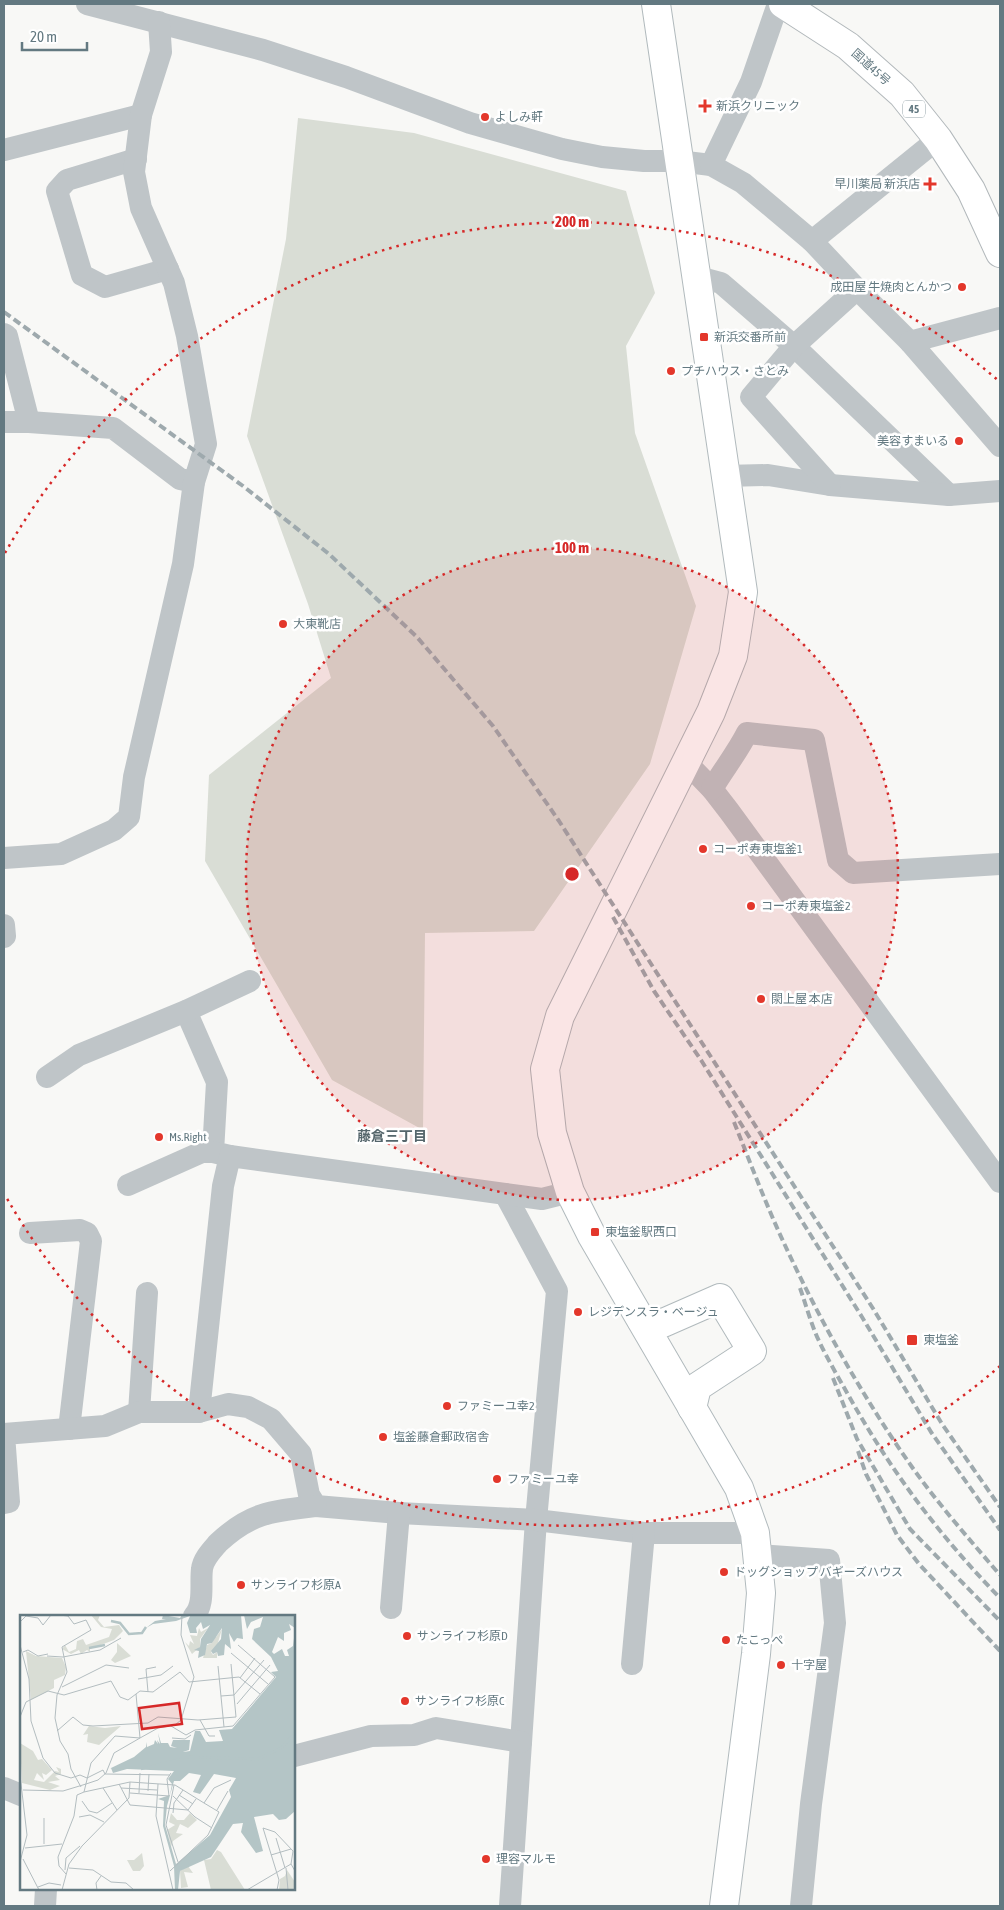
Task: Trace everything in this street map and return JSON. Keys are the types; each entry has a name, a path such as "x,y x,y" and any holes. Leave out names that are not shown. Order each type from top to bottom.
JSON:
{"main road":[{"path":"656,4 724,476 743,592 733,656 712,712 560,1016 546,1069 552,1133 570,1192 592,1236 739,1488 757,1544 761,1593 756,1654 724,1906"},
{"name":"国道45号","path":"783,4 854,52 902,94 938,139 972,190 1000,253"},
{"path":"642,1321 663,1323 720,1298 752,1351 697,1387 692,1408"}],"street":[{"path":"87,4 263,50 346,77 470,123 562,149 602,157 644,161 678,161 711,165 743,183 812,241 910,342 1000,446"},
{"path":"711,165 751,82 778,4"},
{"path":"4,858 61,854 114,830 129,817 134,777 183,564 194,482 206,444 187,336 174,283 141,208 134,172 141,115 161,52 159,22"},
{"path":"4,150 141,115"},
{"path":"812,241 938,139"},
{"path":"136,159 67,180 56,191 82,275 105,286 168,269"},
{"path":"695,276 721,282 794,346 949,495"},
{"path":"830,485 752,397 794,346 857,289"},
{"path":"910,342 1000,318"},
{"path":"4,334 7,336 29,422"},
{"path":"4,422 113,428 180,479 194,482"},
{"path":"724,476 768,474 830,485 949,495 1000,491"},
{"path":"712,789 747,733 814,740 838,860 854,873 1000,864"},
{"path":"686,762 730,811 1000,1182"},
{"path":"4,925 6,936 4,937"},
{"path":"47,1077 79,1055 186,1011 250,981"},
{"path":"186,1011 217,1082 223,1186 199,1412"},
{"path":"128,1185 202,1152 542,1199 570,1192"},
{"path":"505,1194 557,1291 536,1520 510,1906"},
{"path":"30,1233 80,1230 87,1233 91,1241 69,1429"},
{"path":"139,1412 147,1293"},
{"path":"4,1503 9,1502 4,1434 104,1426 139,1412 199,1412 228,1404 248,1407 271,1419 301,1454 309,1495 316,1506"},
{"path":"195,1615 200,1610 202,1566 211,1550 234,1529 259,1515 316,1506 399,1514 536,1520 757,1544 829,1560 835,1623 811,1804 801,1906"},
{"path":"391,1608 399,1514"},
{"path":"632,1664 644,1533"},
{"path":"295,1756 371,1736 414,1735 436,1728 521,1742"},
{"path":"4,1788 20,1795"},
{"path":"45,1906 46,1890"}],"shaded area":[{"path":"298,118 414,133 626,191 655,293 626,346 635,433 696,606 650,764 534,931 425,933 423,1130 332,1080 205,861 209,775 331,678 308,604 247,436 286,239"}],"railway":[{"path":"4,312 243,486 329,554 417,637 493,726 559,821 874,1310 942,1424 1000,1507"},
{"path":"613,917 654,991 701,1060 862,1317 931,1432 1000,1530"},
{"path":"734,1122 783,1241 826,1328 859,1385 922,1481 1000,1575"},
{"path":"800,1288 822,1347 880,1448 916,1500 956,1550 1000,1598"},
{"path":"833,1378 857,1439 910,1529 1000,1621"},
{"path":"858,1451 866,1474 897,1535 919,1564 1000,1651"}],"place":[{"name":"新浜クリニック","path":"705,106"},
{"name":"よしみ軒","path":"485,117"},
{"name":"早川薬局 新浜店","path":"930,184"},
{"name":"成田屋 牛焼肉とんかつ","path":"962,287"},
{"name":"新浜交番所前","path":"704,337"},
{"name":"プチハウス・さとみ","path":"671,371"},
{"name":"美容すまいる","path":"959,441"},
{"name":"大東靴店","path":"283,624"},
{"name":"コーポ寿東塩釜1","path":"703,849"},
{"name":"コーポ寿東塩釜2","path":"751,906"},
{"name":"閖上屋 本店","path":"761,999"},
{"name":"Ms.Right","path":"159,1137"},
{"name":"東塩釜駅西口","path":"595,1232"},
{"name":"レジデンスラ・ベージュ","path":"578,1312"},
{"name":"東塩釜","path":"912,1340"},
{"name":"ファミーユ幸2","path":"447,1406"},
{"name":"塩釜藤倉郵政宿舎","path":"383,1437"},
{"name":"ファミーユ幸","path":"497,1479"},
{"name":"ドッグショップ バギーズハウス","path":"724,1572"},
{"name":"サンライフ杉原A","path":"241,1585"},
{"name":"サンライフ杉原D","path":"407,1636"},
{"name":"たこっぺ","path":"726,1640"},
{"name":"十字屋","path":"781,1665"},
{"name":"サンライフ杉原C","path":"405,1701"},
{"name":"理容マルモ","path":"486,1859"}],"district":[{"name":"藤倉三丁目","path":"392,1136"}]}
